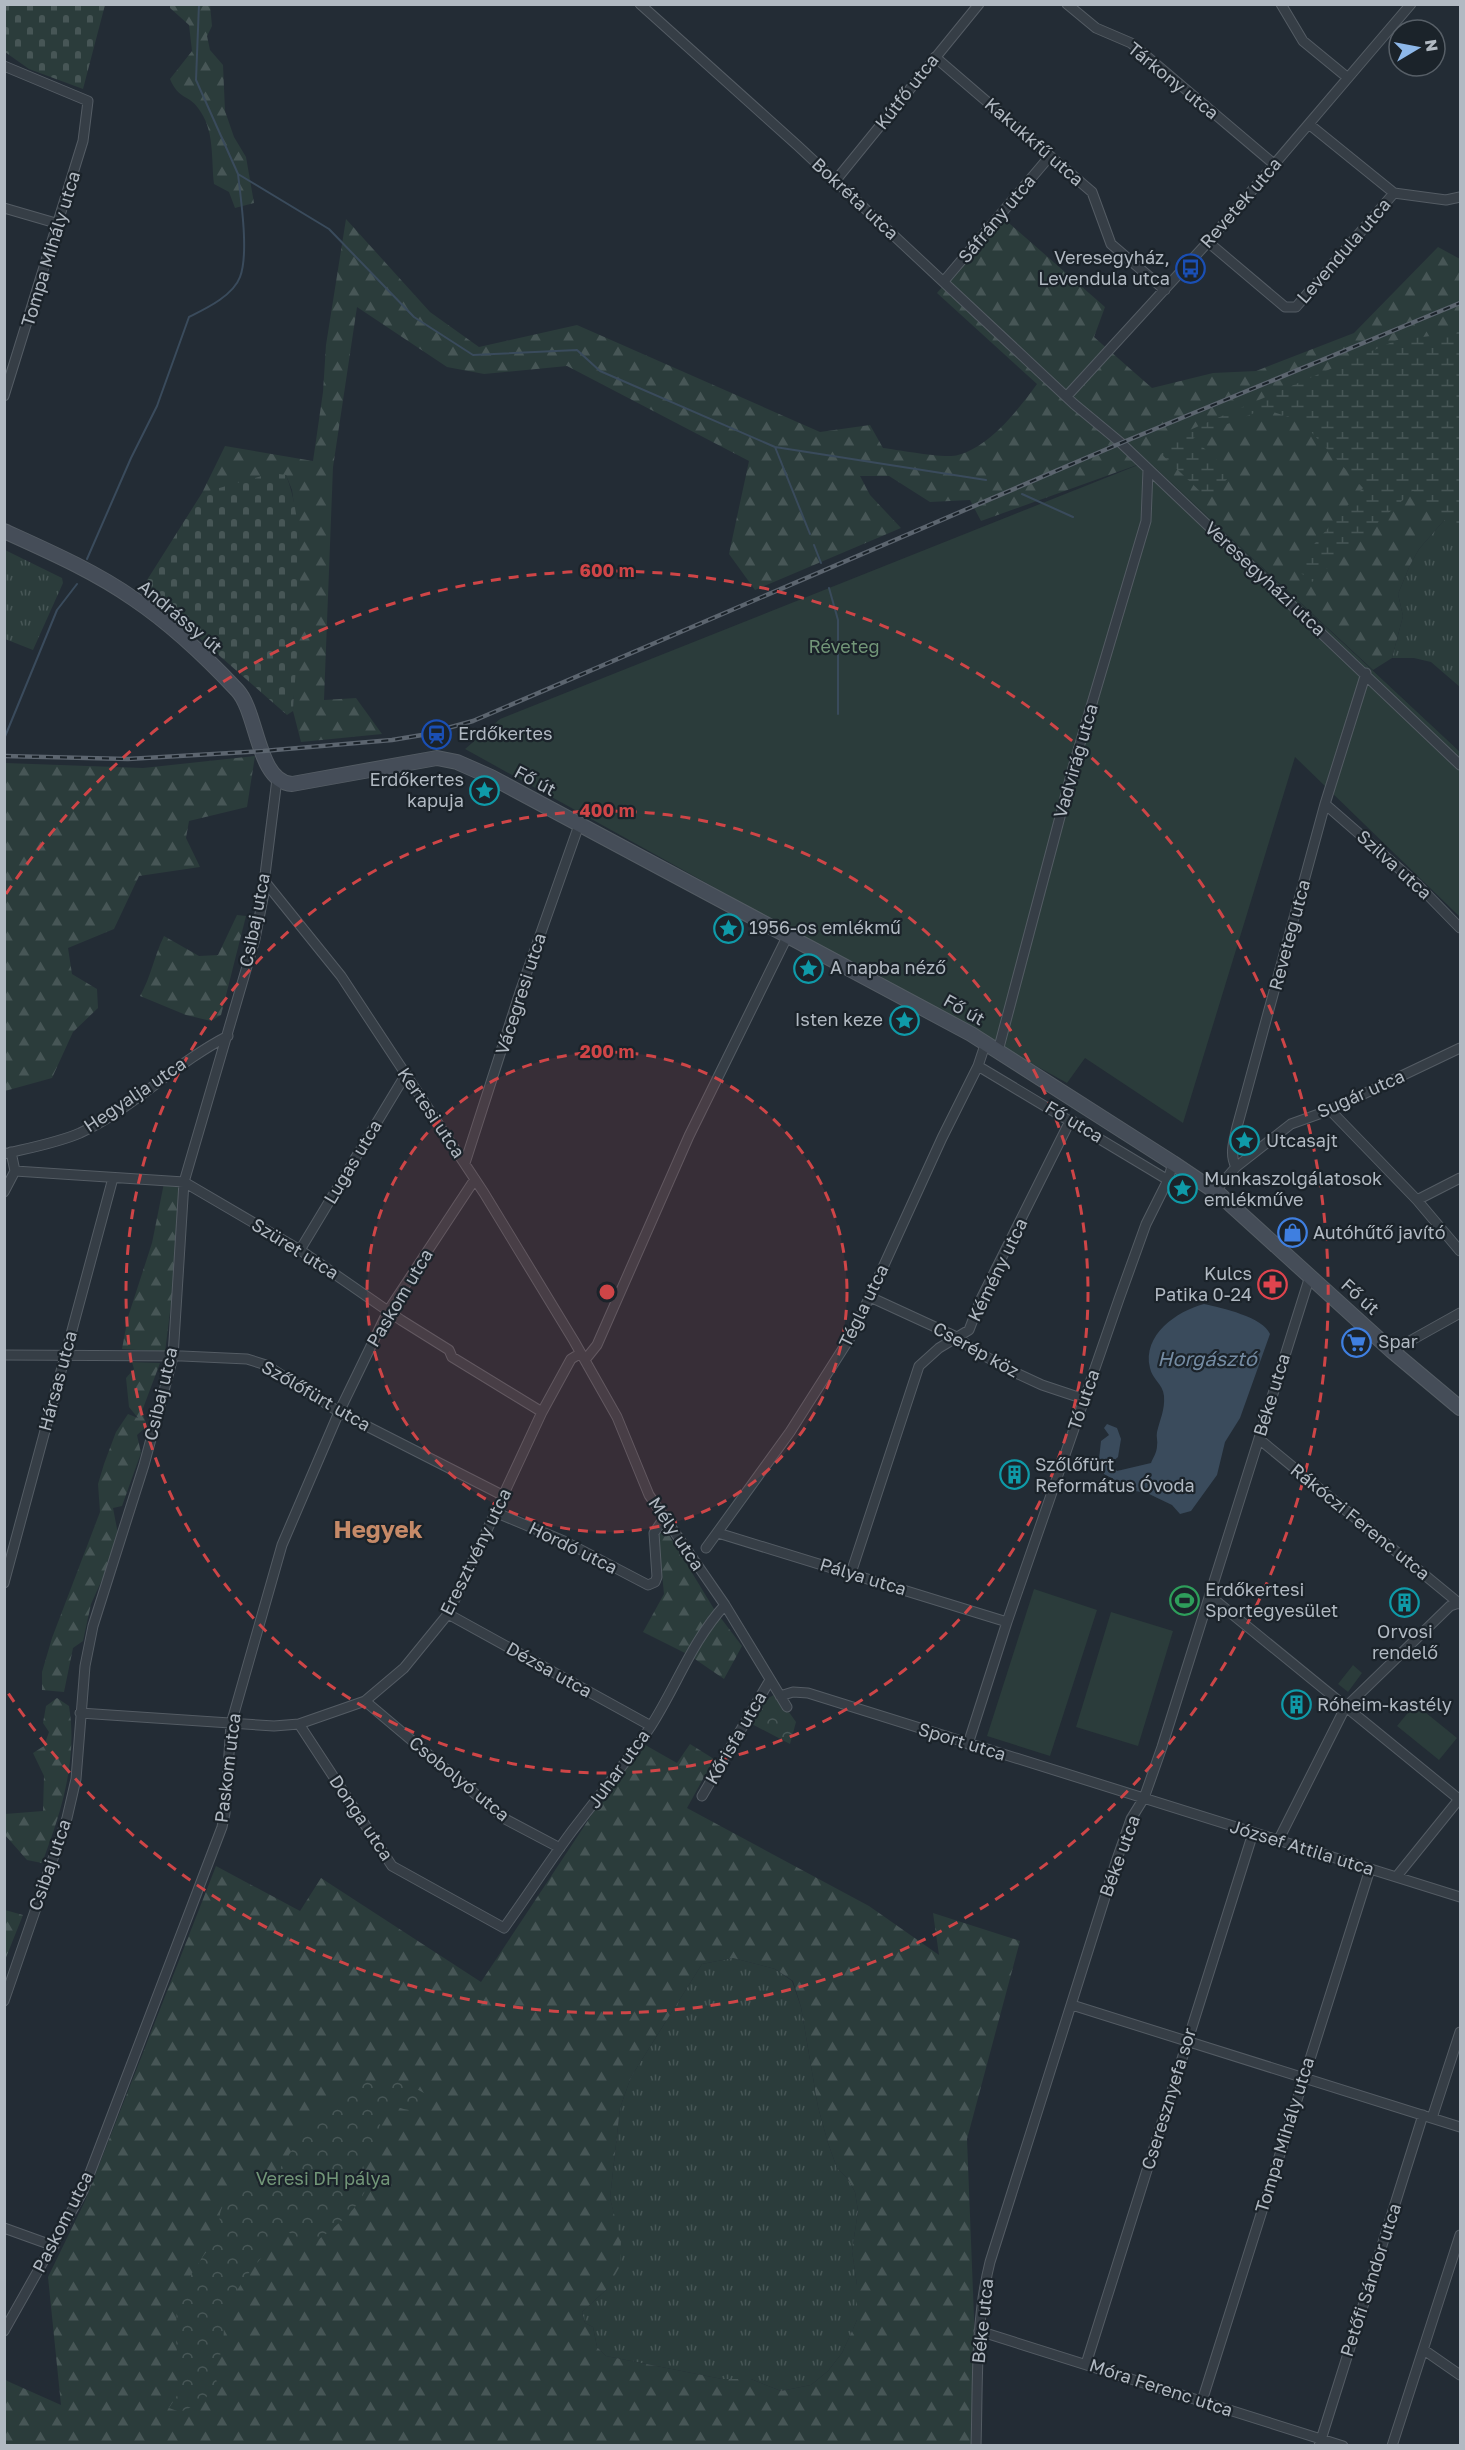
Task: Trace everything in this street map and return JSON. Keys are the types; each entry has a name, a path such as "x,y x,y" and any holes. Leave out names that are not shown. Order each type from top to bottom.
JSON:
{"main road":[{"name":"Andrássy út","path":"4,531 78,565 134,599 186,641 239,692 266,764 277,779"},
{"name":"Fő út","path":"277,779 292,784 443,758 492,777 986,1042 998,1052 1173,1163 1215,1191 1392,1351 1461,1408"}],"street":[{"name":"Bokréta utca","path":"640,4 836,180 1066,396"},
{"name":"Kútfő utca","path":"836,180 978,4"},
{"name":"Tárkony utca","path":"1067,4 1096,28 1131,43 1275,165"},
{"path":"1281,4 1304,41 1348,78"},
{"name":"Revetek utca","path":"1066,396 1208,242 1411,4"},
{"name":"Kakukkfű utca","path":"934,57 1092,192 1111,244 1165,290"},
{"name":"Tompa Mihály utca","path":"4,66 88,100 83,141 4,396"},
{"name":"Levendula utca","path":"1310,124 1394,193 1446,200 1461,197"},
{"name":"Sáfrány utca","path":"944,281 1050,156"},
{"name":"Levendula utca","path":"1208,242 1285,307 1296,307 1394,193"},
{"path":"4,208 59,224"},
{"name":"Veresegyházi utca","path":"1066,396 1366,673 1402,712 1461,765"},
{"name":"Vadvirág utca","path":"998,1052 1074,764 1146,521 1148,470"},
{"name":"Reveteg utca","path":"1236,1167 1232,1159 1232,1151 1237,1127 1326,804 1366,673"},
{"name":"Csibaj utca","path":"4,2001 67,1818 76,1779 80,1713 93,1626 144,1465 173,1357 184,1182 255,939 266,883 265,875 277,779"},
{"name":"Szilva utca","path":"1326,804 1461,928"},
{"name":"Vácegresi utca","path":"465,1163 521,989 579,825"},
{"name":"Kertesi utca","path":"266,883 336,970 406,1074 465,1163 583,1357"},
{"path":"583,1357 597,1345 689,1136 788,935"},
{"name":"Hegyalja utca","path":"8,1153 81,1132 106,1118 202,1049 228,1036"},
{"name":"Tégla utca","path":"706,1548 826,1378 853,1333 942,1138 978,1066 986,1042"},
{"name":"Sugár utca","path":"1236,1167 1291,1124 1330,1110 1461,1048"},
{"name":"Fő utca","path":"978,1066 1168,1180"},
{"name":"Lugas utca","path":"300,1250 406,1074"},
{"path":"1330,1110 1417,1200 1461,1251"},
{"name":"Kémény utca","path":"851,1573 919,1366 939,1348 969,1330 981,1299 1052,1156 1067,1127 1073,1121"},
{"path":"4,1192 15,1171 8,1153"},
{"name":"Tó utca","path":"968,1744 1007,1622 1084,1399 1146,1224 1168,1180 1173,1163"},
{"path":"1215,1191 1236,1167"},
{"name":"Szüret utca","path":"15,1171 184,1182 300,1250 388,1311 450,1350 452,1357 542,1412"},
{"name":"Hársas utca","path":"4,1583 113,1178"},
{"path":"1417,1200 1461,1178"},
{"name":"Paskom utca","path":"4,2331 83,2191 222,1827 231,1724 282,1545 339,1412 388,1311 475,1179"},
{"name":"Béke utca","path":"976,2445 979,2331 983,2289 990,2262 1117,1859 1131,1819 1144,1798 1210,1596 1310,1276"},
{"name":"Cserép köz","path":"870,1297 959,1338 972,1349 1014,1372 1042,1385 1084,1399"},
{"path":"1392,1351 1461,1313"},
{"name":"Szőlőfürt utca","path":"4,1355 66,1353 247,1359 266,1365 339,1412 504,1496"},
{"name":"Eresztvény utca","path":"80,1713 231,1724 299,1724 365,1701 404,1668 448,1614 497,1513 542,1412 572,1359 583,1357"},
{"name":"Mély utca","path":"583,1357 617,1417 649,1495 724,1605 787,1707"},
{"name":"Rákóczi Ferenc utca","path":"1259,1439 1460,1603"},
{"name":"Hordó utca","path":"497,1513 564,1541 648,1585 655,1582 657,1577 654,1533 664,1518"},
{"name":"Pálya utca","path":"718,1533 1007,1622"},
{"path":"1210,1596 1345,1708 1460,1799 1397,1876"},
{"path":"1278,1841 1345,1708 1450,1606 1460,1603"},
{"name":"Juhar utca","path":"504,1928 651,1726 694,1645 724,1605"},
{"name":"Dézsa utca","path":"448,1614 651,1726"},
{"name":"Kőrisfa utca","path":"702,1796 770,1680"},
{"name":"Sport utca","path":"780,1696 793,1692 808,1693 1144,1798"},
{"name":"Csobolyó utca","path":"365,1701 505,1819 560,1848"},
{"name":"Donga utca","path":"299,1724 392,1866 504,1928"},
{"name":"József Attila utca","path":"1144,1798 1461,1897"},
{"name":"Cseresznyefa sor","path":"1086,2364 1253,1833"},
{"name":"Tompa Mihály utca","path":"1202,2401 1370,1869"},
{"path":"1072,2005 1461,2127"},
{"name":"Petőfi Sándor utca","path":"1320,2442 1428,2116 1461,2032"},
{"path":"4,2228 54,2246"},
{"path":"1392,2445 1461,2235"},
{"name":"Móra Ferenc utca","path":"979,2331 1202,2401 1320,2442 1343,2445"},
{"path":"1424,2350 1461,2375"}],"green space":[{"path":"5,4 105,5 83,89 29,69 5,52"},
{"path":"170,5 210,5 212,26 207,36 210,50 223,65 225,111 234,137 246,157 254,203 235,208 229,192 214,184 210,135 207,125 198,108 180,94 170,79 192,51 189,25 170,8"},
{"path":"1002,217 1105,307 1094,337 1152,388 1213,373 1256,371 1354,333 1438,247 1460,259 1460,502 1419,549 1410,565 1398,594 1403,616 1392,658 1373,670 1148,461 981,521 970,500 930,502 889,476 860,476 870,495 901,528 755,590 729,554 749,461 567,366 484,374 447,367 357,307 333,467 324,700 356,698 382,734 301,742 293,711 299,543 292,490 286,475 202,493 225,446 313,461 323,392 326,345 346,219 430,312 479,347 577,325 820,432 870,425 883,448 952,456 970,450 992,435 1012,416 1037,384 937,293"},
{"path":"1460,330 1460,534 1413,491 1312,582 1301,573 1309,550 1363,488 1301,421 1264,409 1193,438 1232,474 1208,499 1153,446 1397,340 1456,333"},
{"name":"Réveteg","path":"1148,461 1460,752 1460,917 1295,757 1183,1123 1085,1058 1067,1083 465,749 500,719"},
{"path":"272,473 286,475 298,528 300,558 299,623 293,711 287,715 142,588 202,493"},
{"path":"1460,502 1460,687 1431,662 1414,658 1392,658 1403,616 1398,594 1410,565 1419,549"},
{"path":"5,550 62,578 63,583 33,650 5,639"},
{"path":"255,756 247,807 189,821 186,838 200,867 139,876 114,929 68,948 72,974 97,989 98,1008 73,1032 52,1078 5,1091 5,763 143,768"},
{"path":"237,915 246,916 221,1015 211,1021 186,1015 140,996 164,936 199,956 218,955"},
{"path":"164,1183 173,1183 179,1187 173,1288 165,1352 122,1349 128,1317 152,1243"},
{"path":"132,1362 160,1363 142,1411 147,1426 137,1435 141,1453 122,1506 113,1508 118,1534 110,1562 91,1604 83,1641 73,1648 64,1692 42,1690 42,1672 52,1638 100,1512 98,1484 104,1464 116,1432 128,1414 138,1418 129,1407 126,1378 134,1369"},
{"path":"666,1530 714,1609 742,1646 724,1679 689,1655 643,1632 664,1594 658,1534"},
{"path":"1034,1589 1097,1610 1050,1756 987,1736"},
{"path":"1111,1612 1173,1631 1138,1746 1076,1727"},
{"path":"1353,1665 1362,1673 1348,1692 1338,1684"},
{"path":"776,1694 796,1722 790,1744 748,1722 762,1701"},
{"path":"57,1698 69,1706 71,1746 66,1786 56,1825 42,1863 27,1860 5,1835 5,1814 43,1811 44,1776 33,1753 44,1746 49,1732 43,1723 46,1706"},
{"path":"1415,1704 1457,1738 1439,1760 1397,1726"},
{"path":"640,1742 677,1763 690,1744 714,1759 687,1808 869,1906 939,1955 933,1913 1020,1941 967,2139 979,2445 5,2446 5,2380 61,2405 48,2277 85,2201 216,1866 300,1911 321,1878 481,1982","holes":["733,1958 775,1969 793,1981 801,2007 818,2107 828,2143 837,2168 848,2179 855,2192 858,2211 852,2251 857,2285 857,2320 842,2353 828,2371 811,2385 781,2391 751,2379 722,2379 606,2356 597,2347 593,2327 585,2323 582,2312 607,2289 620,2266 621,2241 610,2198 620,2108 631,2077 702,1964"]},
{"path":"5,1910 23,1915 4,1960"},
{"path":"733,1958 775,1969 792,1981 801,2007 818,2107 828,2143 837,2168 848,2179 855,2192 858,2211 852,2251 857,2285 857,2320 842,2353 828,2371 811,2385 781,2391 751,2379 722,2379 606,2356 597,2347 593,2327 585,2323 582,2312 607,2289 614,2215 610,2198 620,2108 631,2077 702,1964"},
{"name":"Veresi DH pálya","path":"388,2080 406,2083 431,2097 430,2105 412,2110 395,2106 384,2113 380,2119 375,2146 363,2165 367,2183 360,2200 335,2226 310,2245 288,2232 261,2258 238,2289 226,2315 223,2353 215,2357 211,2369 218,2384 201,2403 180,2412 169,2408 180,2391 176,2339 177,2296 204,2255 222,2234 221,2209 242,2176 254,2171 275,2176 317,2112 355,2081 377,2083"}],"water":[{"name":"Horgásztó","path":"1204,1304 1251,1318 1266,1328 1270,1334 1240,1418 1225,1442 1217,1475 1191,1511 1180,1514 1172,1505 1147,1493 1135,1491 1104,1474 1099,1459 1101,1441 1109,1435 1104,1428 1107,1424 1117,1428 1121,1439 1118,1457 1110,1464 1117,1471 1151,1463 1157,1448 1157,1432 1164,1396 1150,1368 1151,1345 1156,1335 1173,1319 1183,1312"}],"waterway":[{"path":"199,4 196,80 238,174 329,229 414,317 473,355 577,350 600,371 775,447 810,534"},
{"path":"87,559 131,458 157,406 189,317 225,296 240,277 243,267 244,241 238,174"},
{"path":"775,447 986,480"},
{"path":"1022,494 1073,517"},
{"path":"814,545 821,563"},
{"path":"4,739 57,610 77,584"},
{"path":"829,588 838,620 838,714"}],"railway":[{"path":"4,756 128,759 263,751 392,740 422,735 473,721 1121,443 1460,303"}],"place":[{"name":"Veresegyház, Levendula utca","path":"1191,268"},
{"name":"Erdőkertes","path":"437,734"},
{"name":"Erdőkertes kapuja","path":"485,790"},
{"name":"1956-os emlékmű","path":"728,928"},
{"name":"A napba néző","path":"809,968"},
{"name":"Isten keze","path":"904,1020"},
{"name":"Utcasajt","path":"1245,1141"},
{"name":"Munkaszolgálatosok emlékműve","path":"1183,1189"},
{"name":"Autóhűtő javító","path":"1292,1233"},
{"name":"Kulcs Patika 0-24","path":"1273,1284"},
{"name":"Spar","path":"1357,1342"},
{"name":"Szőlőfürt Református Óvoda","path":"1014,1475"},
{"name":"Erdőkertesi Sportegyesület","path":"1184,1600"},
{"name":"Orvosi rendelő","path":"1405,1603"},
{"name":"Róheim-kastély","path":"1296,1705"}],"district":[{"name":"Hegyek","path":"378,1530"}]}
